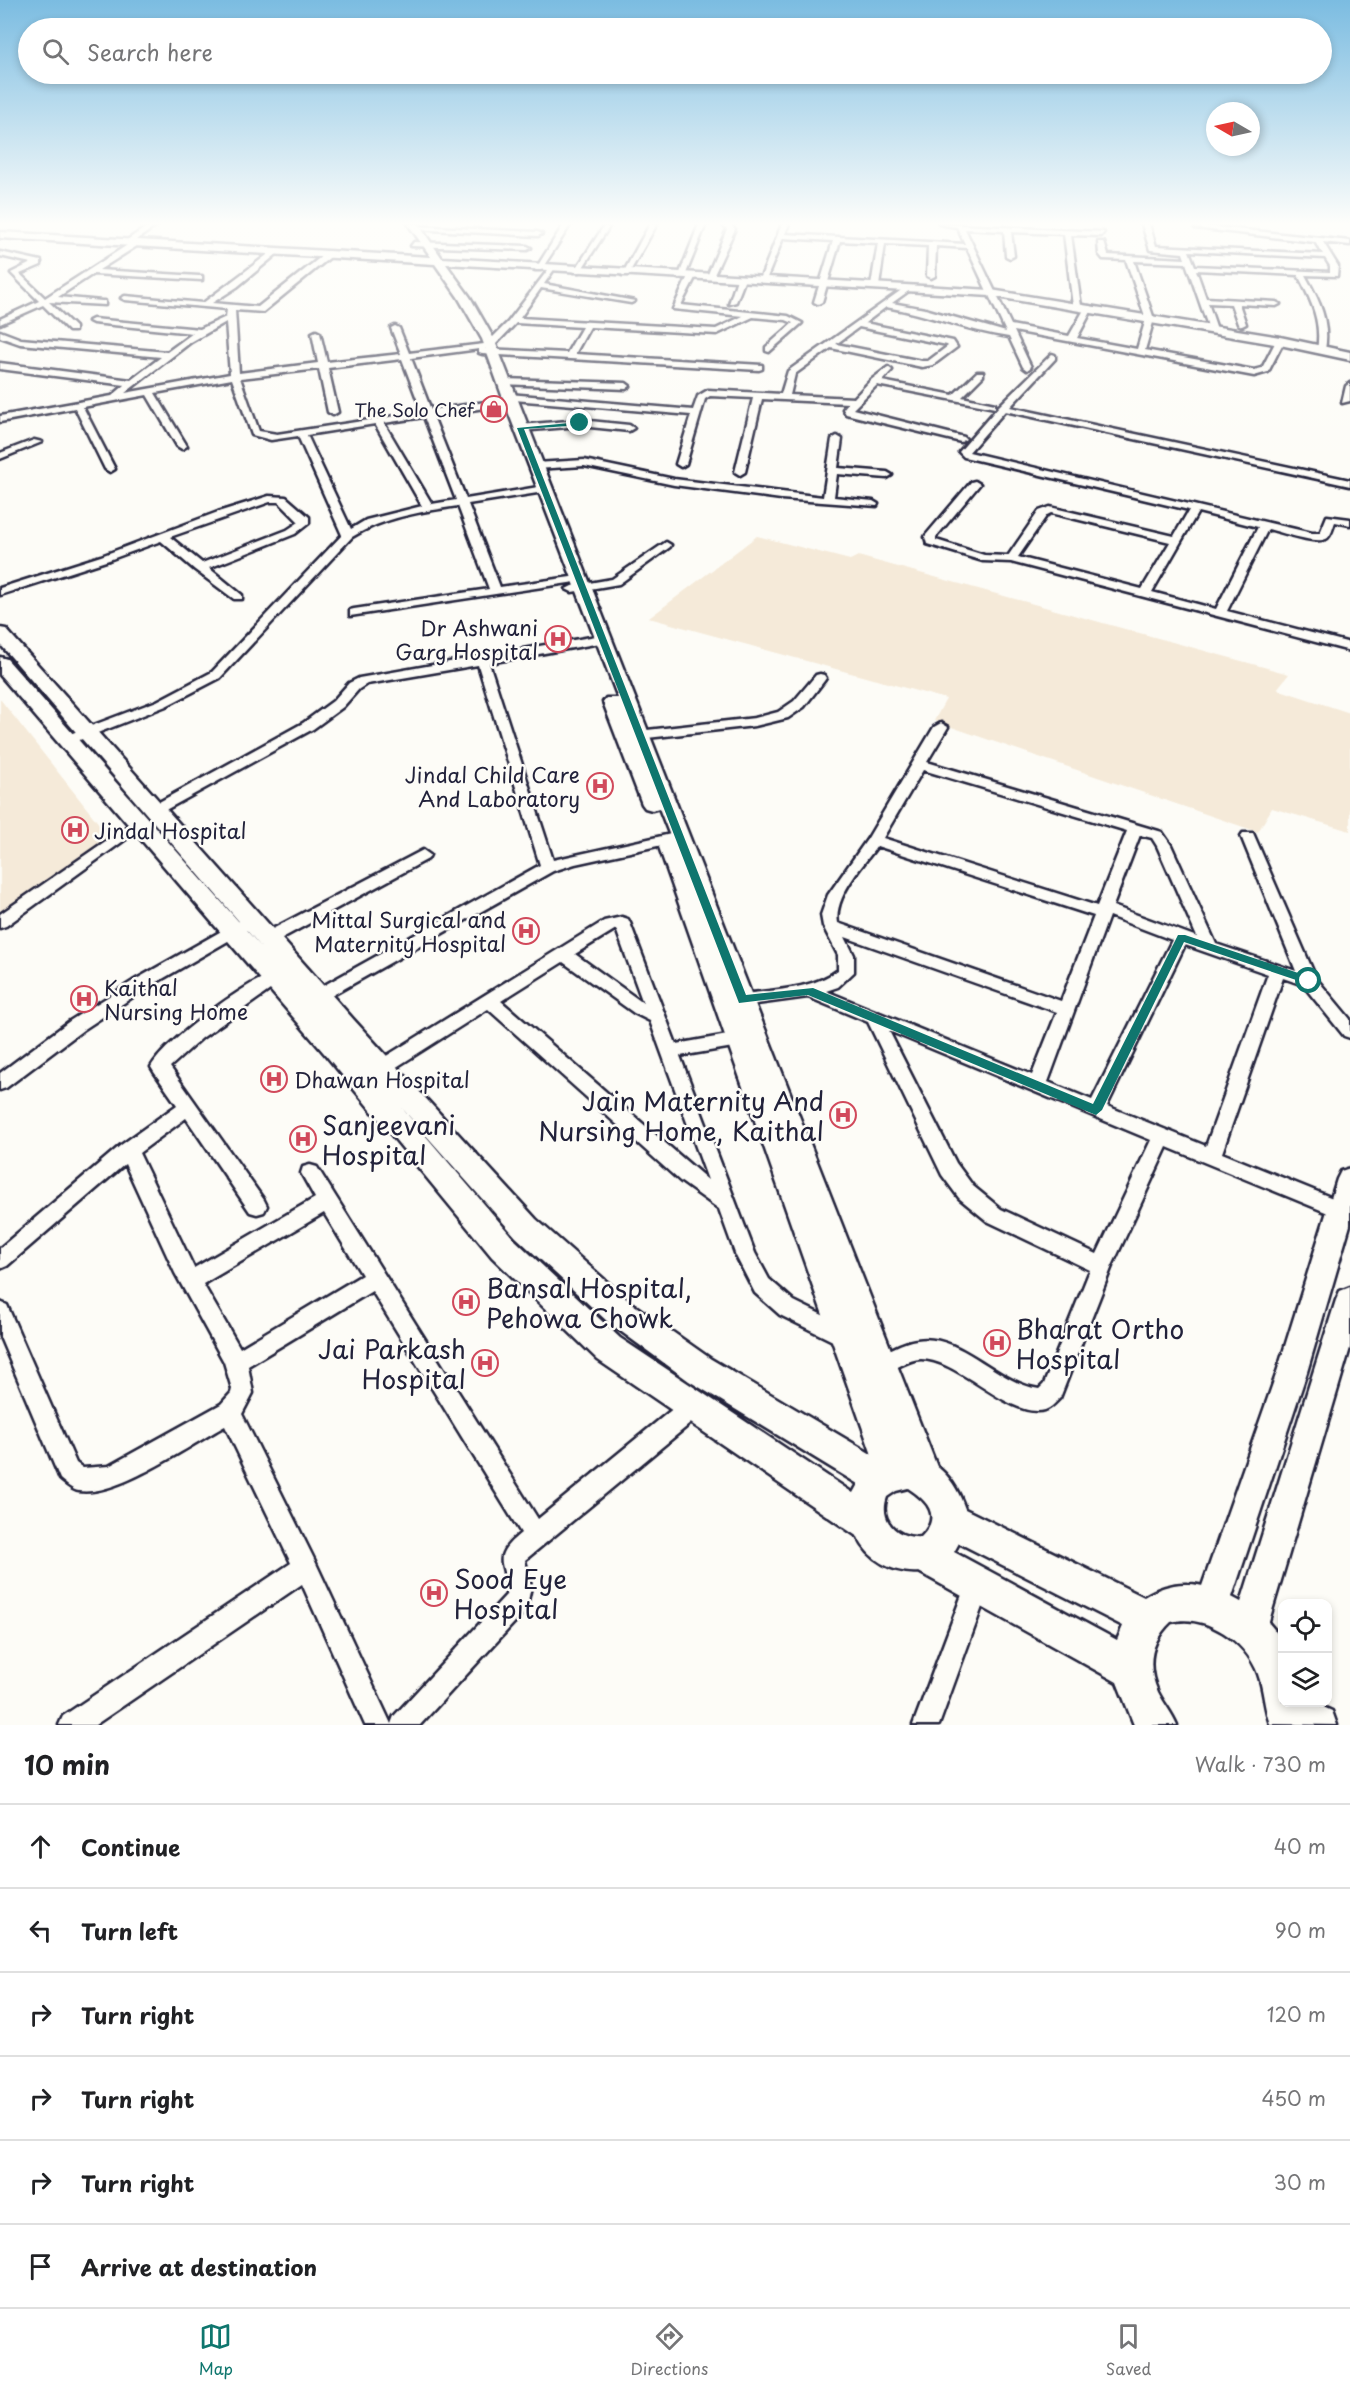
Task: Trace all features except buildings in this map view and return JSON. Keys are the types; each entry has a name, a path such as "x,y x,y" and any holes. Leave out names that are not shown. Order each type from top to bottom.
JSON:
{"main road":[{"path":"457,304 487,348"},
{"path":"467,304 536,466 538,490"},
{"path":"1067,304 1280,341 1350,356"},
{"path":"506,396 538,490 734,1001 882,1365 899,1476"},
{"path":"0,633 77,736 147,817 250,930 318,996 526,1228 619,1312 700,1370 899,1476 937,1487 946,1501 950,1519 946,1534 937,1548 923,1555 906,1556 891,1550 877,1538 869,1524 866,1506 870,1491 899,1476"},
{"path":"0,663 77,736"},
{"path":"250,930 274,979 503,1248 609,1349 869,1524"},
{"path":"734,1001 739,1040 846,1337 899,1476"},
{"path":"1212,1606 1345,1212 1350,1179"},
{"path":"1249,1631 1350,1300"},
{"path":"950,1519 1149,1619"},
{"path":"923,1555 1134,1670"},
{"path":"1158,1725 1149,1715 1136,1685 1133,1652 1139,1630 1159,1608 1183,1602 1212,1606 1241,1623 1263,1647 1279,1679 1282,1710 1318,1725"}],"street":[{"path":"0,322 38,304"},
{"path":"52,304 72,329"},
{"path":"207,304 230,313 262,309 268,304"},
{"path":"487,348 524,304"},
{"path":"677,304 676,307 788,318 798,323 769,350"},
{"path":"785,396 791,373 883,304"},
{"path":"887,304 922,311 991,332 1009,331 1072,339 1244,372 1261,373 1265,370 1280,341"},
{"path":"996,304 1027,367"},
{"path":"1140,353 1150,319 1145,304"},
{"path":"1204,304 1213,329"},
{"path":"1235,304 1242,324"},
{"path":"1318,304 1325,336 1321,350"},
{"path":"1072,339 1083,307"},
{"path":"113,399 230,313"},
{"path":"230,313 235,375 255,433 268,437 426,414 506,396 626,387"},
{"path":"512,321 717,332 751,315"},
{"path":"93,321 202,332"},
{"path":"830,345 922,364 930,363 953,347 950,342 858,324"},
{"path":"570,356 587,326"},
{"path":"395,328 426,414 496,591"},
{"path":"316,333 321,366 333,412"},
{"path":"0,334 20,341 171,355"},
{"path":"0,418 235,375 487,348 570,356 759,367"},
{"path":"1052,357 997,407 964,452 967,455 1318,537 1324,536 1331,518 1350,522"},
{"path":"0,366 133,383"},
{"path":"888,370 848,409 856,415 962,440"},
{"path":"956,398 980,374"},
{"path":"874,382 1350,483"},
{"path":"1346,401 1350,386"},
{"path":"150,392 182,446"},
{"path":"681,464 701,398 708,393 854,401"},
{"path":"740,472 758,395"},
{"path":"506,396 696,413"},
{"path":"78,405 110,469"},
{"path":"378,421 428,507"},
{"path":"520,428 580,423 629,428"},
{"path":"301,433 348,535"},
{"path":"828,500 837,439"},
{"path":"0,456 37,442"},
{"path":"536,466 584,463 674,482 873,504"},
{"path":"833,471 887,475"},
{"path":"975,484 930,537 931,542 983,558 1011,559 1350,647"},
{"path":"77,736 160,705 198,687 216,675 348,535 370,522 428,507 538,490"},
{"path":"0,592 75,568 269,499 282,500 305,519 304,524 291,532 199,568"},
{"path":"1146,594 1195,509"},
{"path":"1011,559 1043,513 1050,510 1177,540"},
{"path":"1220,614 1264,525"},
{"path":"162,536 238,597"},
{"path":"354,613 496,591 615,582 666,544"},
{"path":"0,922 147,817 308,726 338,704 354,686 363,681 596,640"},
{"path":"482,660 548,867"},
{"path":"633,735 755,723 783,715 799,704 820,678"},
{"path":"734,1001 809,991 832,983 846,972 846,955 831,926 829,915 836,896 874,840 941,727"},
{"path":"919,764 1135,828 1161,839 1210,948"},
{"path":"1037,1086 1135,828"},
{"path":"1248,836 1309,981 1350,1031"},
{"path":"318,996 548,867 573,859 673,838"},
{"path":"874,840 1103,910 1277,972 1309,981"},
{"path":"0,1083 77,1025 250,930 423,855"},
{"path":"381,1068 610,925 622,923 746,1256 762,1286 787,1308 846,1337"},
{"path":"831,926 1066,1009"},
{"path":"1096,1110 1181,937"},
{"path":"565,955 640,1009 658,1018"},
{"path":"1211,1157 1277,972"},
{"path":"257,1206 160,1067 163,1062 248,995 274,979"},
{"path":"809,991 1345,1212"},
{"path":"489,1001 687,1175 727,1203"},
{"path":"875,1020 949,1170 966,1192 994,1215 1102,1266"},
{"path":"671,1051 739,1040"},
{"path":"0,1260 128,1150 189,1106"},
{"path":"882,1365 918,1349 928,1349 962,1364 1020,1397 1031,1401 1043,1400 1052,1391 1102,1266 1162,1137"},
{"path":"0,1312 68,1471 79,1480 111,1477 229,1412 240,1401 243,1391 235,1362 190,1281 128,1150"},
{"path":"310,1173 535,1535"},
{"path":"190,1281 328,1202"},
{"path":"235,1362 375,1278"},
{"path":"415,1721 517,1601 519,1587 512,1563 515,1553 694,1406"},
{"path":"229,1412 306,1567 378,1725"},
{"path":"72,1725 306,1567"},
{"path":"926,1725 978,1585"}],"shaded area":[{"path":"757,536 850,560 858,556 1289,674 1277,689 1350,713 1350,831 1272,808 1258,832 934,721 946,699 649,618"},
{"path":"0,699 111,839 0,917"}],"place":[{"name":"The Solo Chef","path":"494,409"},
{"name":"Dr Ashwani Garg Hospital","path":"558,639"},
{"name":"Jindal Child Care And Laboratory","path":"600,786"},
{"name":"Jindal Hospital","path":"75,830"},
{"name":"Mittal Surgical and Maternity Hospital","path":"526,931"},
{"name":"Kaithal Nursing Home","path":"84,999"},
{"name":"Dhawan Hospital","path":"274,1079"},
{"name":"Jain Maternity And Nursing Home, Kaithal","path":"843,1115"},
{"name":"Sanjeevani Hospital","path":"303,1139"},
{"name":"Bansal Hospital, Pehowa Chowk","path":"466,1302"},
{"name":"Bharat Ortho Hospital","path":"997,1343"},
{"name":"Jai Parkash Hospital","path":"485,1363"},
{"name":"Sood Eye Hospital","path":"434,1593"}],"route":[{"path":"580,423 520,428 641,734 742,1000 809,991 838,1005 1096,1110 1181,937 1277,972 1309,981"}]}
